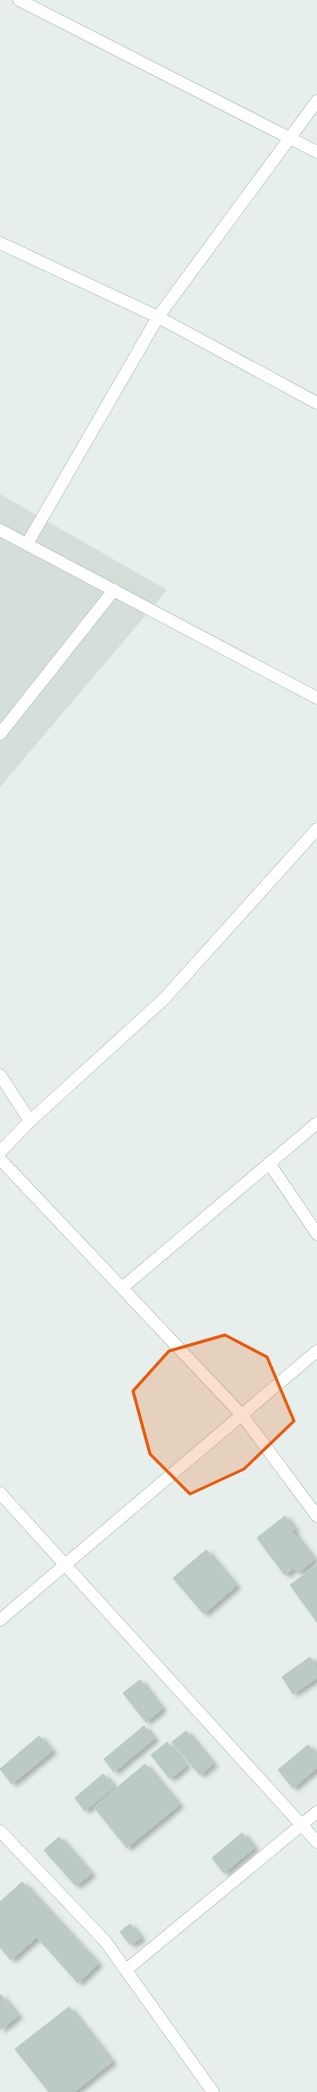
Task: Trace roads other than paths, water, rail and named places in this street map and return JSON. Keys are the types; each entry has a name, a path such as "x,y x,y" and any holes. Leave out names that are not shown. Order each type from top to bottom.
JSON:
{"street":[{"path":"19,0 317,152"},
{"path":"27,544 158,317 317,101"},
{"path":"0,243 158,317 317,403"},
{"path":"0,530 317,698"},
{"path":"0,734 114,590"},
{"path":"0,1152 30,1121 164,999 317,829"},
{"path":"0,1075 30,1121"},
{"path":"122,1288 317,1123"},
{"path":"0,1159 242,1415 317,1516"},
{"path":"269,1163 317,1234"},
{"path":"0,1620 317,1351"},
{"path":"0,1494 317,1842"},
{"path":"126,1970 317,1812"},
{"path":"0,1831 105,1941 214,2092"}]}
